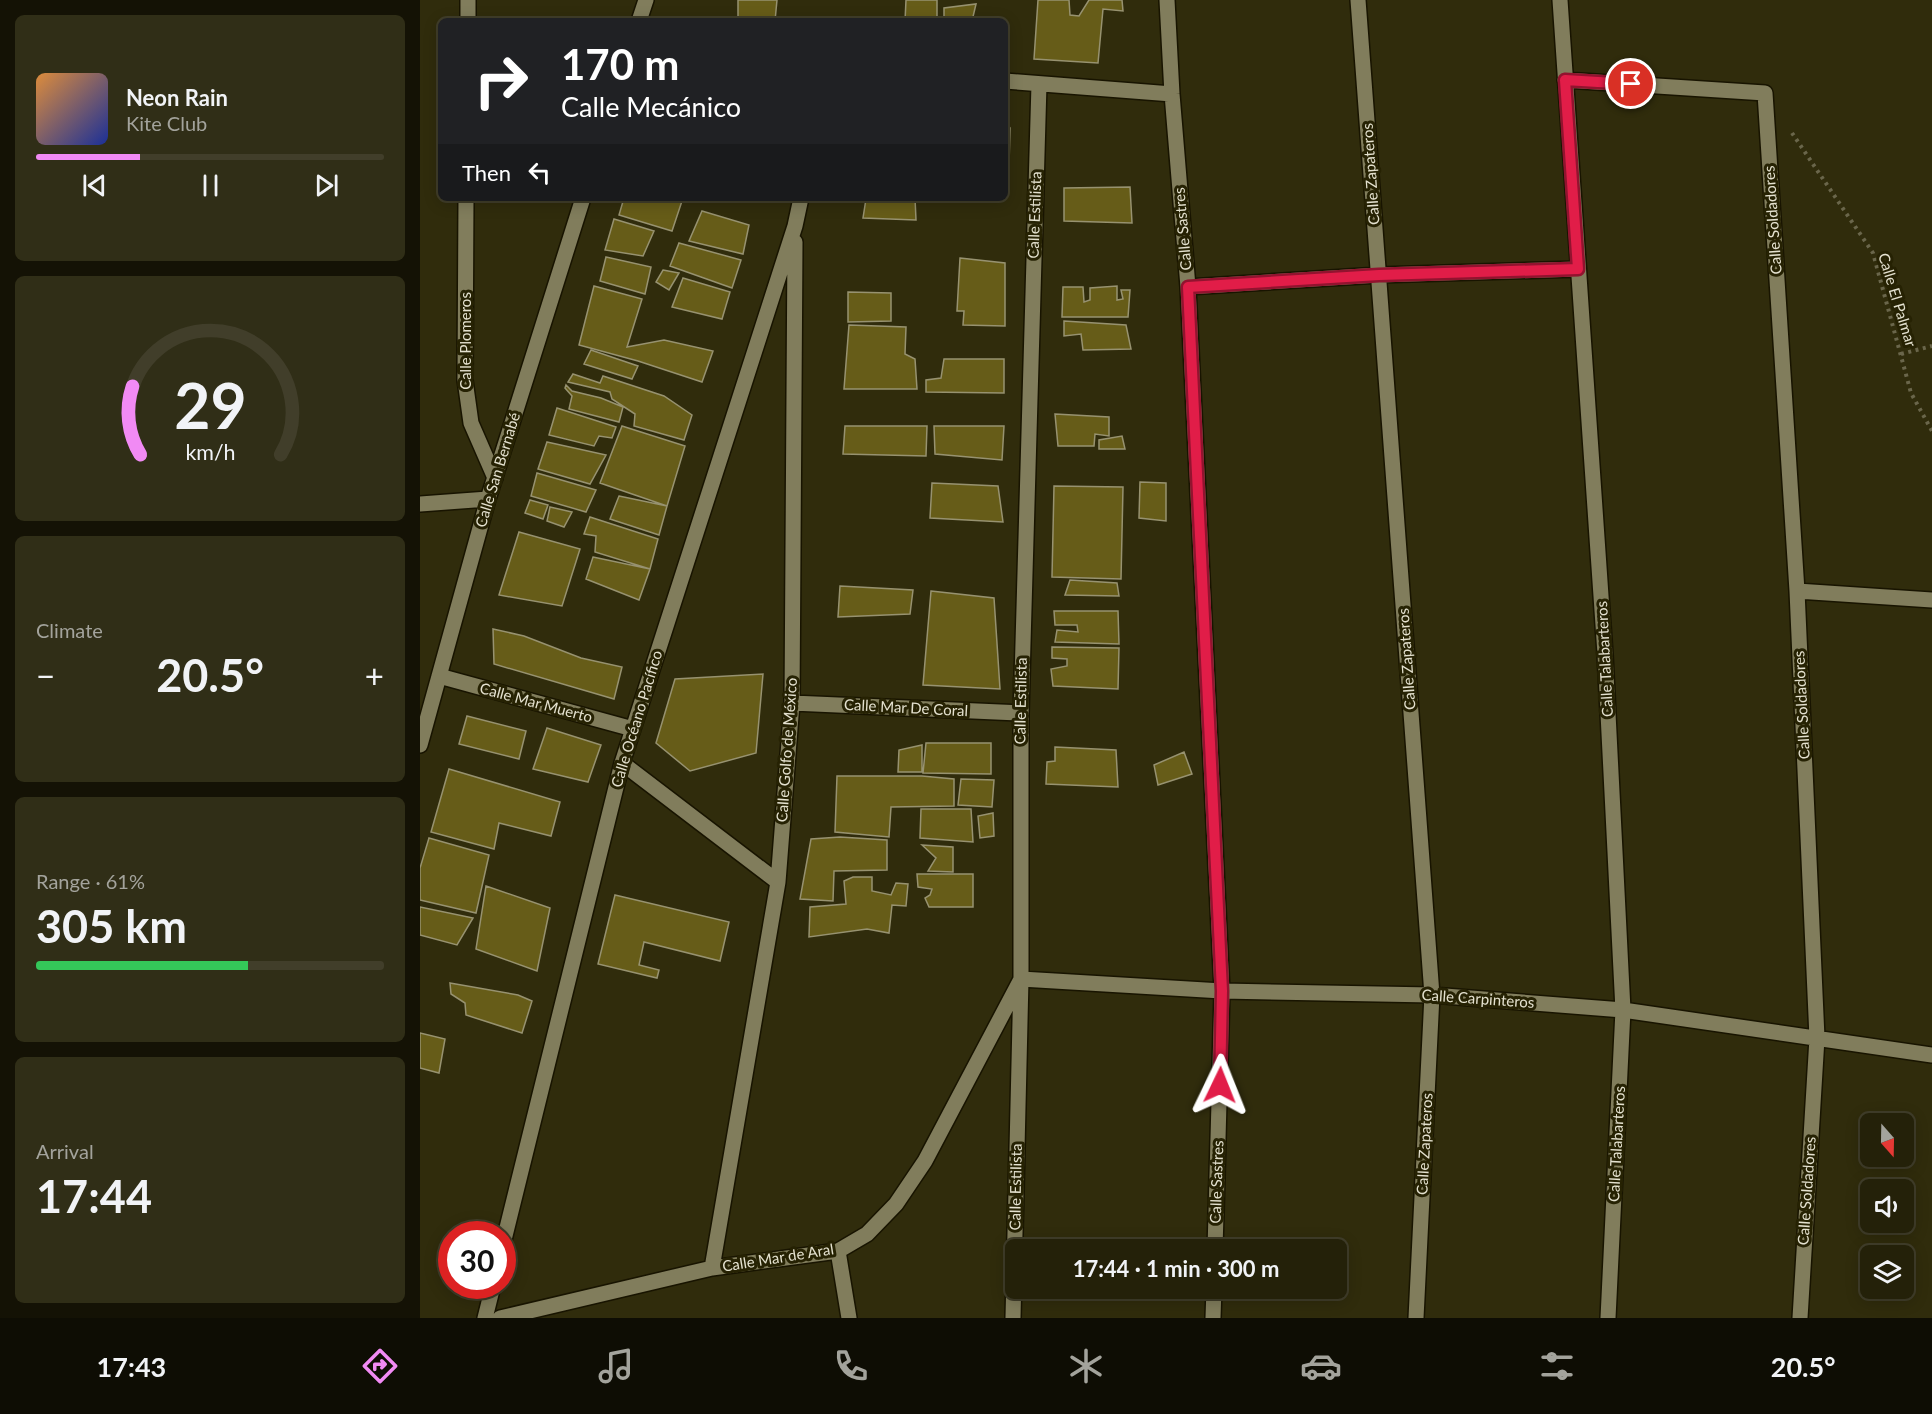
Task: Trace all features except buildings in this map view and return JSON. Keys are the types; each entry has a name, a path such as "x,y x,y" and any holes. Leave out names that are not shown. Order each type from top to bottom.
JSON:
{"street":[{"path":"468,0 468,18"},
{"path":"640,18 646,0"},
{"name":"Calle Sastres","path":"1167,0 1172,94 1188,287 1222,991 1215,1239"},
{"name":"Calle Zapateros","path":"1358,0 1432,995 1416,1318"},
{"name":"Calle Talabarteros","path":"1560,0 1605,654 1623,1010 1608,1318"},
{"name":"Calle Soldadores","path":"1565,80 1765,93 1797,591 1817,1038 1800,1318"},
{"path":"1008,81 1172,94"},
{"name":"Calle Estilista","path":"1013,1318 1021,979 1020,713 1039,84"},
{"name":"Calle Plomeros","path":"466,201 465,380 471,423 495,478"},
{"name":"Calle San Bernabé","path":"421,737 488,499 582,201"},
{"name":"Calle Océano Pacífico","path":"509,1221 622,763 795,226 800,201"},
{"name":"Calle Golfo de México","path":"712,1268 778,882 792,703 795,226"},
{"path":"1188,287 1379,275 1578,269"},
{"path":"420,504 488,499"},
{"path":"1797,591 1932,600"},
{"name":"Calle Mar Muerto","path":"439,676 633,729"},
{"name":"Calle Mar De Coral","path":"792,703 1020,713"},
{"path":"622,763 778,882"},
{"name":"Calle Carpinteros","path":"1021,979 1222,991 1432,995 1623,1010 1932,1055"},
{"name":"Calle Mar de Aral","path":"500,1318 712,1268 838,1251 867,1234 896,1204 925,1161 1021,979"},
{"path":"838,1251 849,1318"},
{"path":"485,1318 490,1299"},
{"path":"1213,1318 1214,1299"}],"path":[{"name":"Calle El Palmar","path":"1790,131 1872,253 1911,393 1932,431"},
{"path":"1901,354 1932,345"}],"route":[{"path":"1220,1085 1222,991 1188,287 1379,275 1578,269 1565,80 1631,84"}]}
